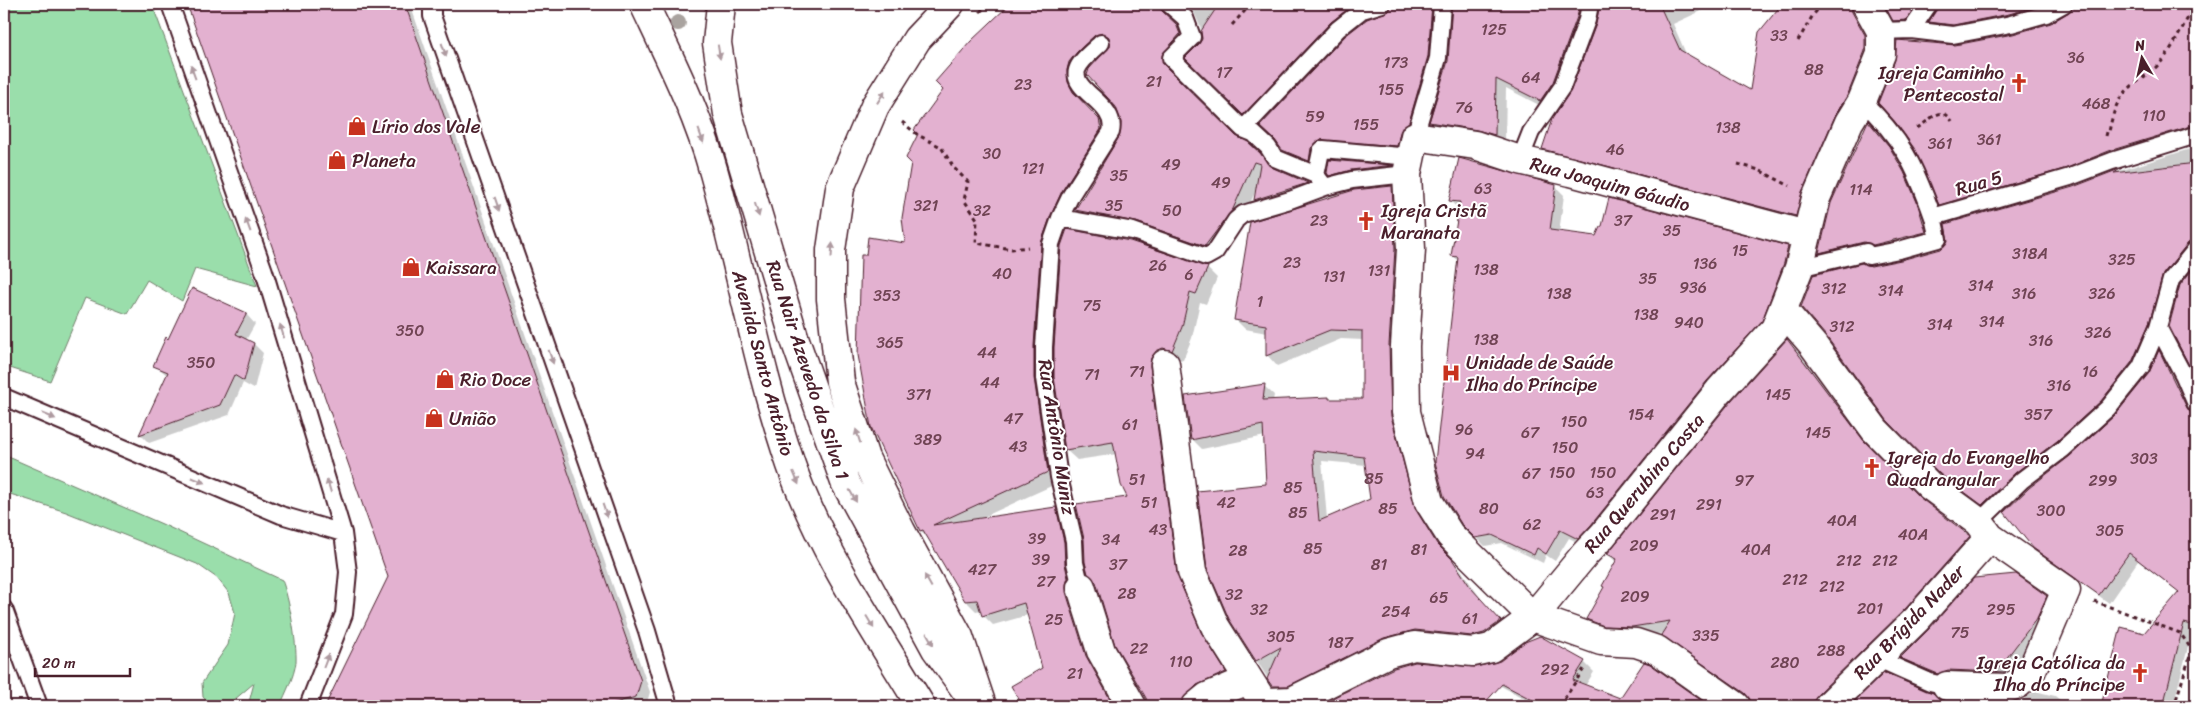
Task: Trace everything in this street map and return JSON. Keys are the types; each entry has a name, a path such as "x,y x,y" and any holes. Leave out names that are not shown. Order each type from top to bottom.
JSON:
{"street":[{"name":"Avenida Santo Antônio","path":"644,4 685,90 714,171 766,386 791,466 827,549 921,706"},
{"name":"Rua Nair Azevedo da Silva 1","path":"721,4 717,43 728,114 795,340 844,482 936,649 980,706"},
{"path":"950,4 917,39 875,106 840,188 831,250 831,299 840,382 865,458 900,531 960,637 980,706"},
{"path":"1866,4 1881,32"},
{"name":"Rua Querubino Costa","path":"1248,680 1260,697 1268,702 1292,701 1388,653 1414,646 1473,652 1491,648 1533,617 1585,554 1603,536 1719,391 1775,328 1799,268 1816,198 1849,122 1862,101 1881,54 1881,32"},
{"name":"Rua Joaquim Gáudio","path":"1411,155 1475,145 1520,160 1806,235"},
{"path":"1411,155 1411,249 1405,346 1406,412 1428,502 1450,535 1533,617 1601,641 1636,644 1657,650 1736,706"},
{"path":"1783,310 1813,345 1875,430 1930,486 1984,530 2066,590 2031,672 2018,684 1982,697 1947,686"},
{"path":"1165,364 1192,572 1215,626 1248,680 1207,697 1196,706"},
{"name":"Rua Brígida Nader","path":"1828,706 1916,619 1984,530"},
{"name":"Rua Antônio Muniz","path":"1082,587 1101,651 1132,706"}],"lane":[{"path":"170,4 264,270 343,533 348,572 344,614 308,706"},
{"path":"432,4 432,16 647,631 669,706"},
{"path":"1169,4 1185,18 1192,37 1171,58 1243,130 1253,133 1268,147 1275,158 1320,181 1321,151 1323,149 1411,155 1438,58 1440,4"},
{"path":"1243,130 1338,29 1362,10 1382,4"},
{"path":"1520,160 1531,132 1562,87 1587,20 1590,4"},
{"path":"1911,30 1929,4"},
{"path":"1881,32 1911,30 1953,35 2046,14 2064,4"},
{"name":"Rua Antônio Muniz","path":"1082,587 1075,563 1074,541 1059,477 1044,378 1044,347 1051,244 1060,218 1072,195 1111,132 1110,115 1080,84 1077,73 1078,67 1100,43"},
{"path":"1799,268 1866,252 1869,256 1899,250 1938,239 1933,217 1918,175 1910,159 1880,118 1862,101"},
{"name":"Rua 5","path":"1933,217 2070,177 2112,161 2196,135"},
{"name":"Rua Joaquim Gáudio","path":"1060,218 1133,231 1206,257 1215,252 1242,214 1290,200 1320,181 1352,180 1411,155"},
{"name":"Rua Brígida Nader","path":"1984,530 2022,480 2063,449 2108,408 2142,367 2158,327 2171,280 2196,249"},
{"path":"2158,327 2184,376 2196,404"},
{"path":"4,397 281,515 343,533"},
{"path":"4,610 39,706"},
{"path":"1876,658 1930,682 1947,686"}],"path":[{"path":"977,15 988,4"},
{"path":"1232,25 1251,4"},
{"path":"1798,41 1813,15 1823,4"},
{"path":"2112,161 2107,146 2107,132 2109,132 2119,102 2128,91 2144,79 2164,58 2196,4"},
{"path":"1896,139 1918,128 1935,114 1943,113 1952,121"},
{"path":"897,118 918,135 941,147 954,168 968,182 964,200 976,220 976,243 1012,249 1051,244"},
{"path":"1738,164 1759,170 1802,192 1806,190 1816,198"},
{"path":"2066,590 2180,633 2192,650 2174,706"},
{"path":"1560,706 1601,641"}],"green space":[{"path":"152,4 257,286 195,269 182,301 147,280 127,314 85,298 50,381 4,366 4,5"},
{"path":"4,455 162,524 282,580 292,620 296,662 292,679 280,706 248,706 254,683 227,706 211,706 203,697 202,683 228,645 235,613 229,593 217,578 197,564 66,512 4,492"}],"building":[{"path":"187,4 405,4 641,681 636,697 604,706 325,706 388,577"},
{"path":"1010,4 1159,4 1162,11 1176,24 1180,34 1162,55 1164,65 1236,136 1248,142 1260,153 1271,167 1308,183 1254,200 1260,164 1254,162 1233,209 1205,246 1136,222 1075,210 1119,137 1121,123 1116,107 1087,75 1089,69 1110,46 1109,37 1103,33 1095,35 1069,62 1067,70 1068,82 1073,92 1099,119 1101,129 1062,191 1041,243 1034,346 1034,378 1048,472 933,525 1056,507 1064,542 1068,578 1066,592 1086,656 1114,706 1023,706 1011,686 1042,668 1024,603 982,616 977,600 965,601 923,530 920,531 871,427 858,355 861,255 866,255 868,237 905,243 902,218 911,163 906,158 918,134 914,130 943,90 935,82 971,41"},
{"path":"1219,4 1354,4 1331,22 1243,115 1185,58 1199,44 1202,39 1201,31"},
{"path":"1392,4 1432,4 1428,56 1409,122 1403,126 1400,132 1397,146 1320,140 1311,148 1309,161 1282,150 1275,140 1260,126 1345,36 1367,19 1389,11"},
{"path":"1452,4 1580,4 1553,82 1540,101 1496,79 1495,135 1429,122 1448,61"},
{"path":"1600,4 1659,4 1680,50 1750,90 1759,32 1782,4 1850,4 1852,12 1865,35 1865,51 1848,94 1835,116 1802,192 1796,216 1542,149 1552,119 1571,90 1596,24"},
{"path":"1884,4 1917,4 1906,20 1893,21"},
{"path":"1939,4 2044,4 2009,14 1953,25 1929,22"},
{"path":"2074,4 2196,4 2196,122 2188,127 2109,151 2067,168 1939,205 1914,148 1878,103 1895,60 1897,40 1955,45 2013,34 2051,23 2069,12"},
{"path":"1868,121 1889,146 1904,172 1917,202 1926,232 1873,245 1864,242 1819,253 1831,203"},
{"path":"1459,158 1556,185 1550,230 1596,236 1602,226 1609,198 1788,246 1784,263 1762,321 1707,381 1591,525 1578,539 1560,530 1546,554 1537,548 1534,555 1492,535 1475,538 1462,525 1444,496 1435,462 1458,257 1451,256 1460,202 1449,201"},
{"path":"1329,160 1393,165 1351,170 1329,176 1327,173"},
{"path":"2196,163 2196,239 2188,243 2163,274 2149,324 2132,362 2101,401 2057,441 2015,473 1982,505 1940,474 1887,420 1826,336 1801,307 1813,275 1862,263 1871,266 1901,260 1941,249 1948,241 1945,224 2073,187 2122,168 2114,173"},
{"path":"1392,186 1395,249 1389,345 1391,416 1416,510 1437,544 1452,559 1471,588 1501,621 1484,633 1472,636 1415,630 1384,638 1288,686 1272,686 1267,679 1281,647 1256,661 1229,619 1207,568 1197,491 1266,484 1263,425 1191,440 1185,396 1265,384 1263,400 1329,397 1329,399 1362,399 1362,331 1330,330 1266,356 1266,325 1234,320 1250,222 1354,190","holes":["1313,451 1364,457 1370,499 1319,521"]},
{"path":"1067,229 1130,241 1208,267 1196,294 1190,292 1182,327 1172,351 1163,348 1156,351 1151,358 1150,366 1154,398 1152,401 1154,401 1177,574 1201,632 1226,672 1197,685 1176,706 1148,706 1146,698 1115,645 1096,582 1088,574 1085,562 1084,539 1076,504 1127,497 1121,485 1113,442 1065,450 1054,377 1054,347 1061,246"},
{"path":"2196,265 2196,379 2169,326 2180,285"},
{"path":"192,288 247,313 236,334 254,343 244,381 234,375 220,405 139,435 168,372 153,366"},
{"path":"1787,339 1864,441 1919,497 1970,536 1906,608 1817,695 1813,706 1751,706 1750,699 1745,693 1661,635 1670,621 1632,627 1604,626 1586,619 1617,559 1607,554 1731,401"},
{"path":"2159,350 2187,408 2190,412 2196,414 2196,626 2184,623 2163,706 2101,706 2121,627 2144,633 2179,592 2129,553 2099,595 2033,548 2004,512 2029,488 2070,456 2115,415 2149,373"},
{"path":"2016,574 2047,596 2037,618 1996,672 1948,670 1938,674 1900,658 1929,629 1974,578"},
{"path":"1540,636 1585,661 1573,680 1620,698 1644,662 1650,664 1709,706 1544,706 1502,684 1482,706 1316,706 1394,668 1415,662 1476,667 1500,661 1525,642"},
{"path":"1884,673 1933,693 1939,699 1972,702 1969,706 1850,706"}],"place":[{"name":"Igreja Caminho Pentecostal","path":"2019,83"},
{"name":"Lírio dos Vale","path":"357,126"},
{"name":"Planeta","path":"337,160"},
{"name":"Igreja Cristã Maranata","path":"1366,221"},
{"name":"Kaissara","path":"411,267"},
{"name":"Unidade de Saúde Ilha do Príncipe","path":"1451,373"},
{"name":"Rio Doce","path":"445,379"},
{"name":"União","path":"434,418"},
{"name":"Igreja do Evangelho Quadrangular","path":"1872,468"},
{"name":"Igreja Católica da Ilha do Príncipe","path":"2140,673"}]}
